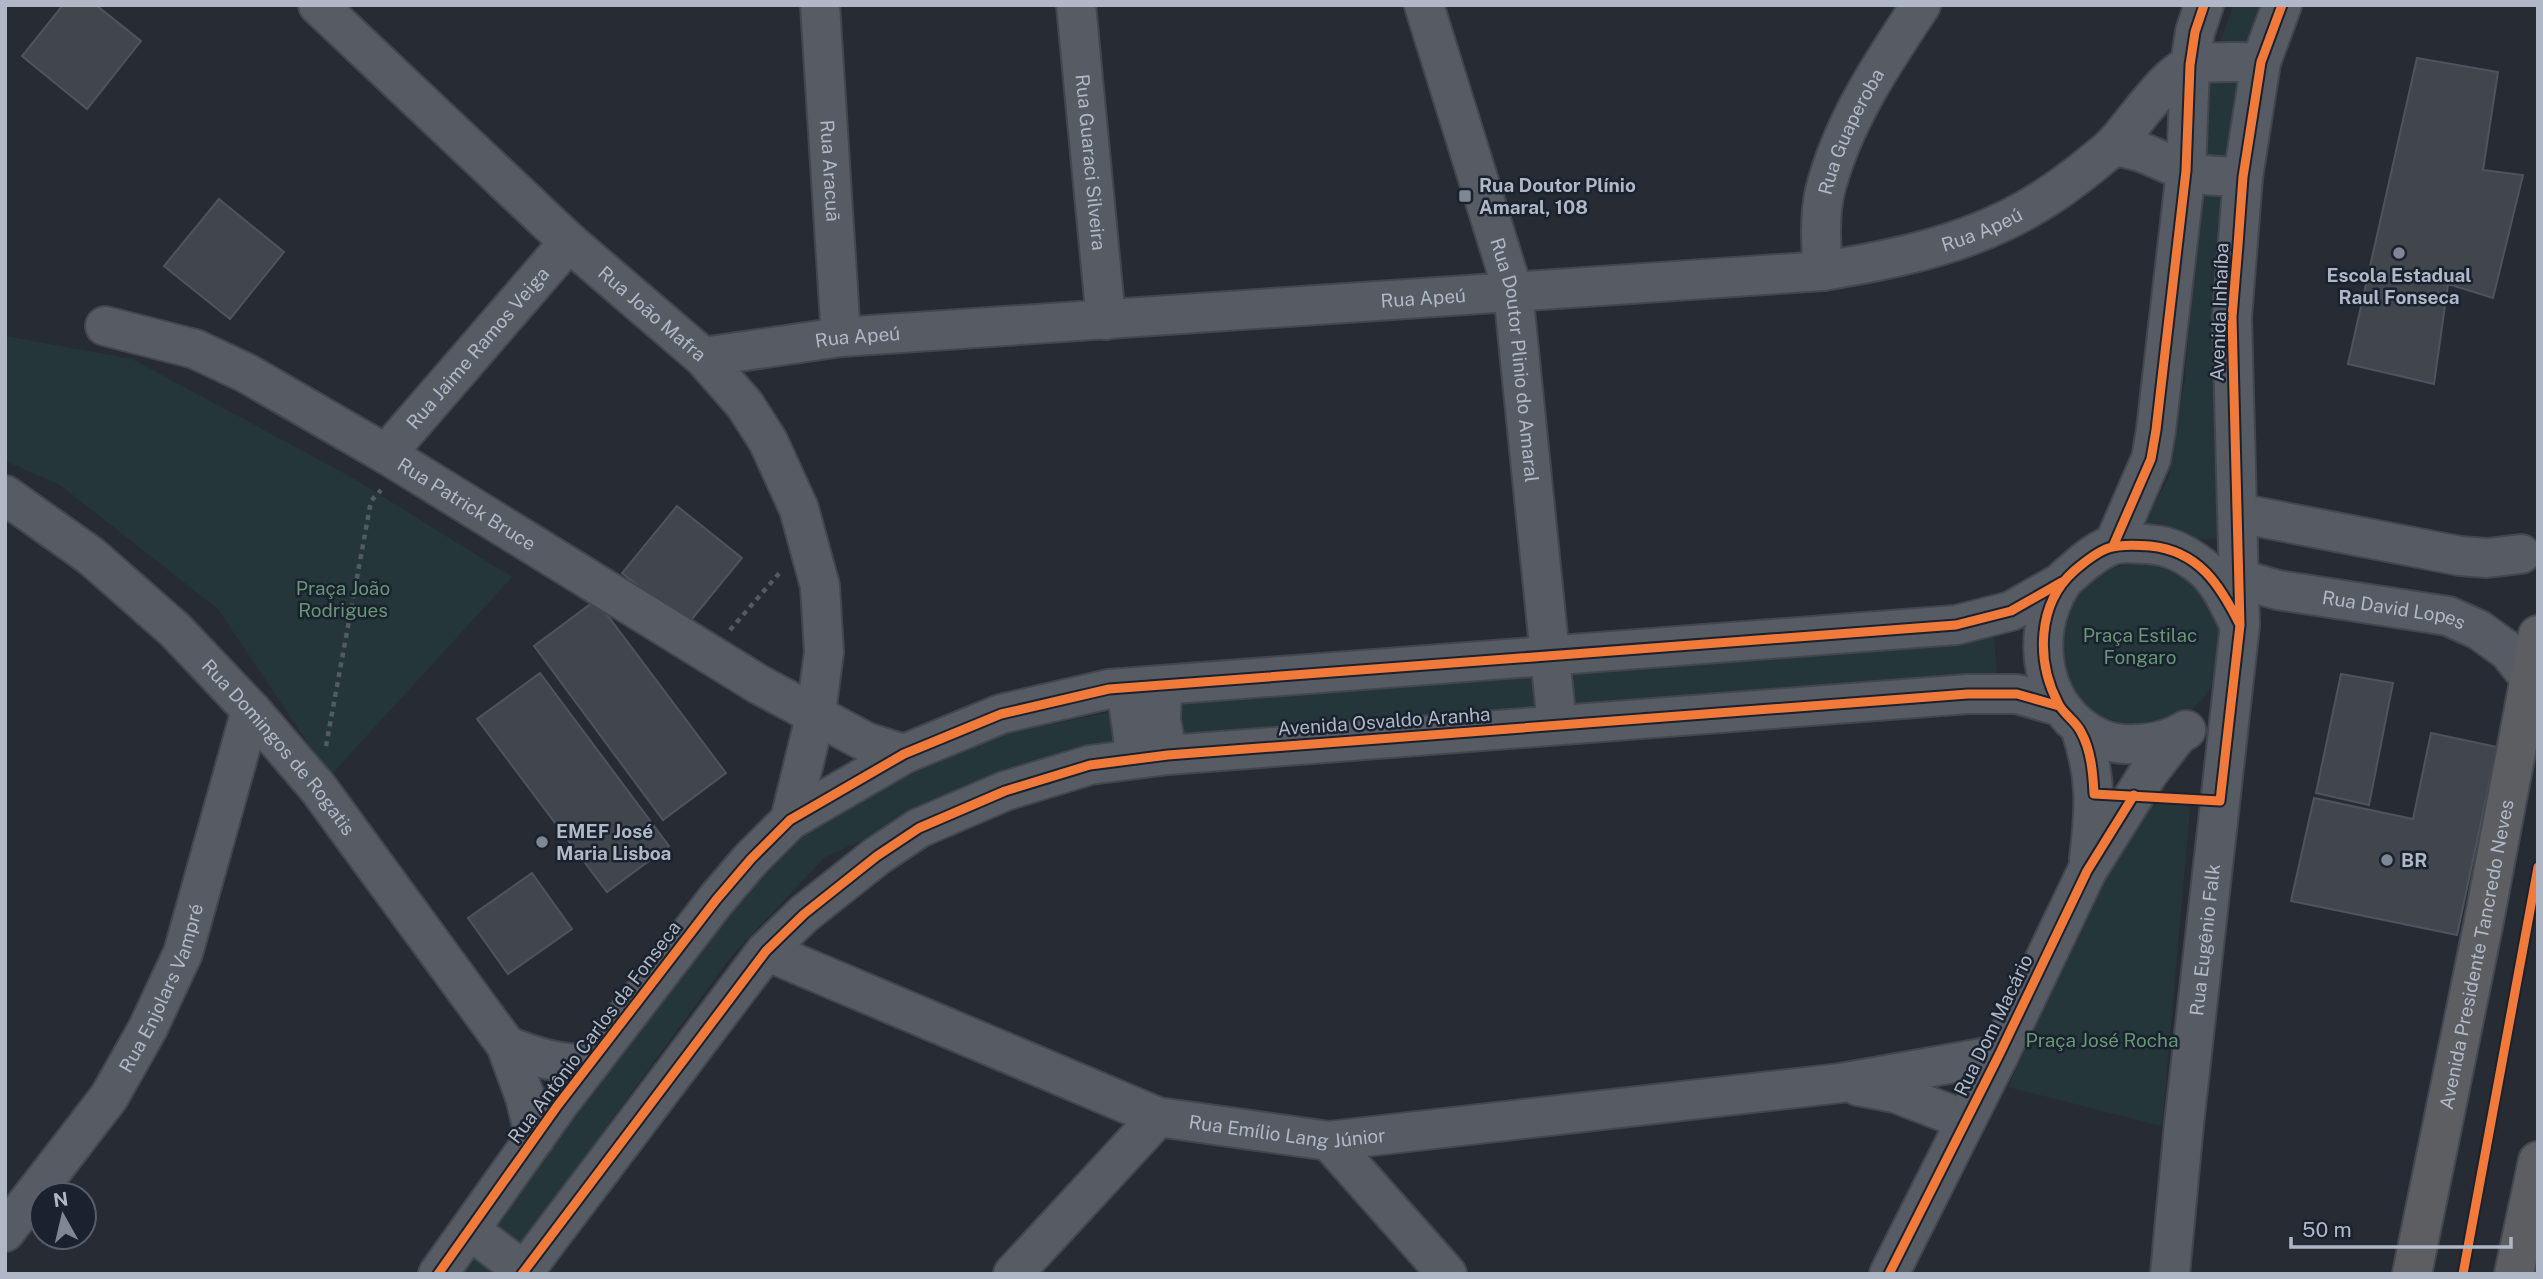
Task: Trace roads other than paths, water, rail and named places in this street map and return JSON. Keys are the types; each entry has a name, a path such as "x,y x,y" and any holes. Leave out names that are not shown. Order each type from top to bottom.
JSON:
{"highway":[{"name":"Avenida Presidente Tancredo Neves","path":"2412,1274 2483,926 2538,635"},
{"path":"2514,1274 2538,1161"}],"street":[{"name":"Rua João Mafra","path":"318,5 569,242 703,358 745,405 768,441 799,509 808,540 820,586 824,652 816,713 790,820"},
{"name":"Rua Aracuã","path":"820,5 841,337"},
{"name":"Rua Guaraci Silveira","path":"1076,5 1105,320"},
{"name":"Rua Doutor Plinio do Amaral","path":"1424,5 1513,291 1557,725"},
{"name":"Rua Guaperoba","path":"1823,271 1821,228 1825,192 1838,153 1851,122 1895,44 1921,5"},
{"path":"790,820 904,754 1002,715 1109,689 1956,625 2011,611 2062,582 2086,561 2114,544 2151,459 2186,171 2190,65 2204,5"},
{"name":"Avenida Inhaíba","path":"2240,625 2232,317 2243,177 2261,62 2282,5"},
{"path":"2190,65 2261,62"},
{"name":"Rua Apeú","path":"703,358 841,337 1823,271 1885,261 1947,244 1990,227 2039,202 2112,147 2153,97 2190,65"},
{"path":"2112,147 2128,147 2186,171 2243,177"},
{"name":"Rua Jaime Ramos Veiga","path":"395,460 569,242"},
{"name":"Rua Patrick Bruce","path":"105,327 194,349 246,373 395,460 758,684 816,713"},
{"name":"Rua Domingos de Rogatis","path":"5,495 91,556 175,630 251,710 318,788 506,1045 535,1138"},
{"path":"2238,513 2460,556 2487,558 2521,554"},
{"path":"2062,582 2045,618 2043,653 2048,680 2070,718 2111,744 2154,743 2177,736 2208,715 2232,690 2240,625 2224,593 2203,567 2170,548 2114,544"},
{"name":"Rua David Lopes","path":"2239,579 2278,590 2448,617 2479,630 2508,651 2529,677"},
{"path":"1144,687 1161,721 1150,757"},
{"name":"Rua Eugênio Falk","path":"2170,1274 2185,1110 2232,690"},
{"name":"Avenida Osvaldo Aranha","path":"766,951 804,914 877,856 919,828 1005,791 1090,765 1150,757 1968,694 2017,694 2070,718"},
{"name":"Rua Enjolars Vampré","path":"5,1232 109,1097 166,991 183,953 251,710"},
{"path":"816,713 866,742 904,754"},
{"name":"Rua Dom Macário","path":"2070,718 2094,777 2095,811 2087,871"},
{"name":"Rua Dom Macário","path":"1889,1274 1999,1055 2087,871 2124,810 2177,736"},
{"name":"Rua Antônio Carlos da Fonseca","path":"438,1274 590,1064 716,900 751,859 790,820"},
{"path":"470,1230 523,1272 766,951"},
{"name":"Rua Emílio Lang Júnior","path":"766,951 1158,1117 1329,1141 1840,1083 1999,1055"},
{"path":"506,1045 568,1065 590,1064"},
{"name":"Rua Emílio Lang Júnior","path":"1840,1083 1895,1093 1965,1120"},
{"path":"1013,1274 1158,1117"},
{"path":"1329,1141 1447,1274"}],"place":[{"name":"Rua Doutor Plínio Amaral, 108","path":"1465,196"},
{"name":"Escola Estadual Raul Fonseca","path":"2399,253"},
{"name":"EMEF José Maria Lisboa","path":"542,842"},
{"name":"BR","path":"2387,860"}],"park label":[{"name":"Praça João Rodrigues","path":"343,599"},
{"name":"Praça Estilac Fongaro","path":"2140,646"},
{"name":"Praça José Rocha","path":"2102,1040"}]}
